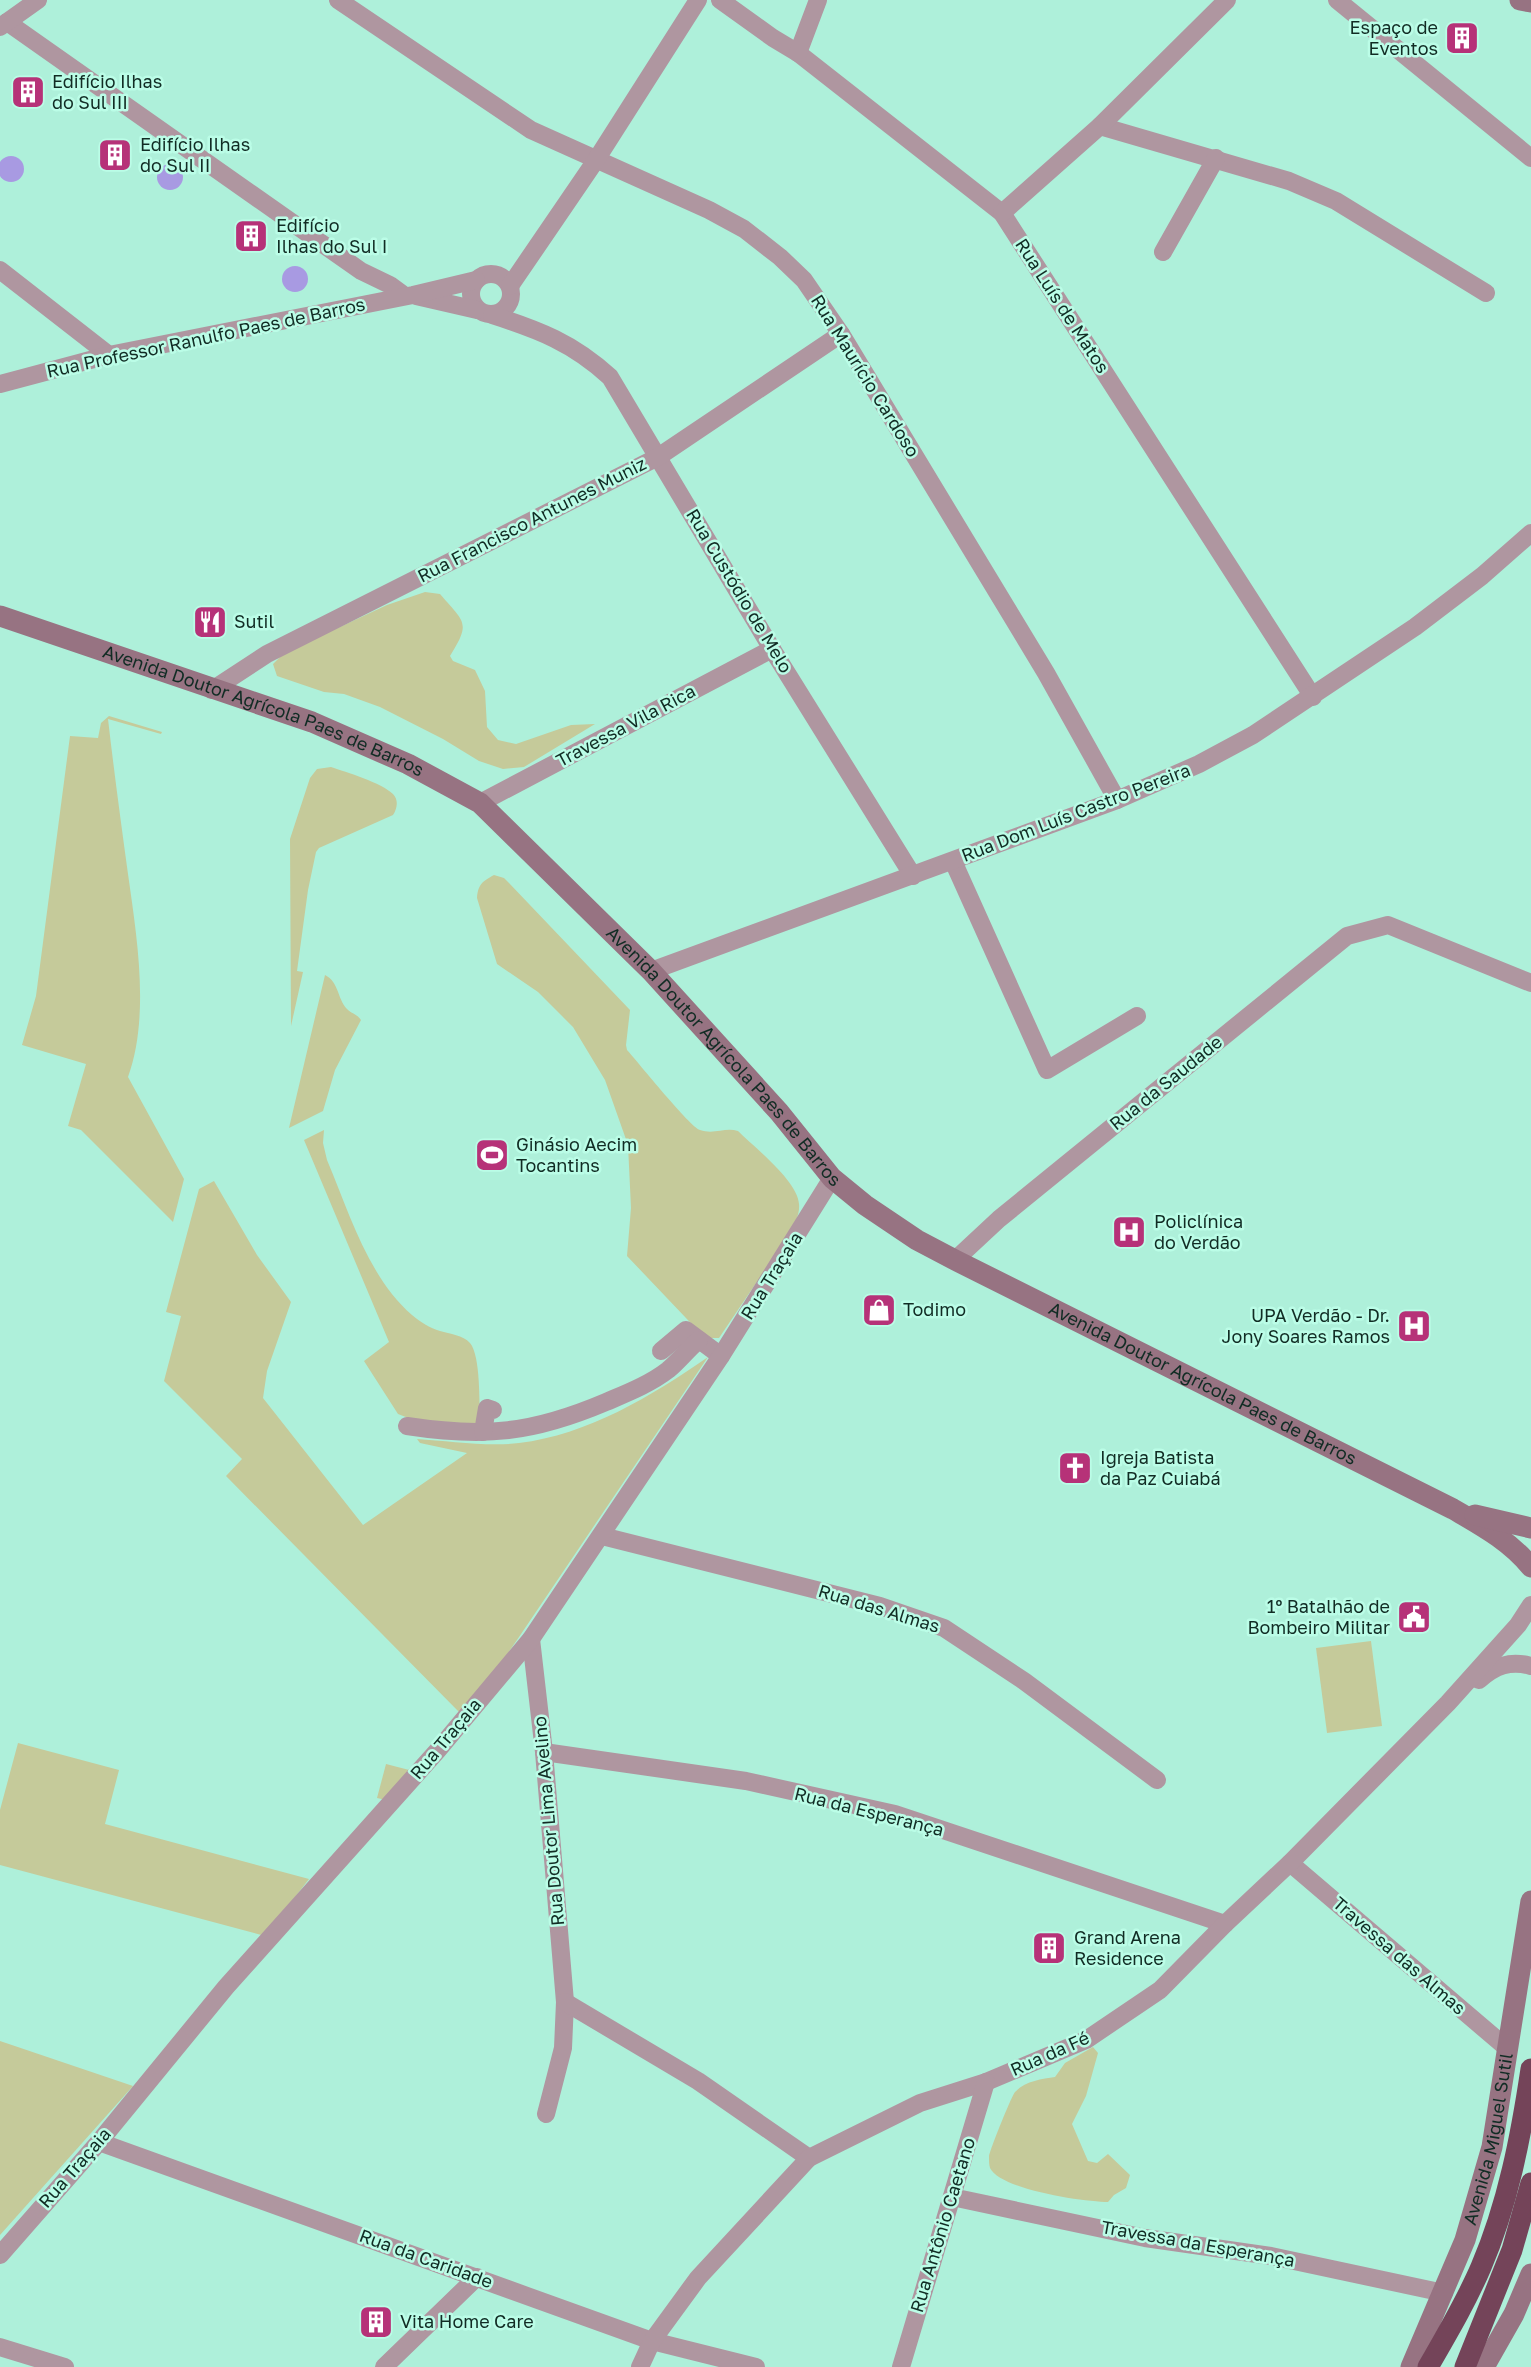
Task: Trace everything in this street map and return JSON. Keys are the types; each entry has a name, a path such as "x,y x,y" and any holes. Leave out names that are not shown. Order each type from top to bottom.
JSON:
{"highway":[{"path":"1428,2367 1461,2310 1493,2236 1510,2182 1531,2069"},
{"path":"1465,2367 1512,2250 1531,2183"}],"street":[{"path":"38,0 4,25 361,271 409,296"},
{"name":"Rua Maurício Cardoso","path":"338,0 531,130 709,210 744,229 804,280 841,334 1046,673 1117,800"},
{"path":"511,294 499,275 483,277 471,295 485,312 507,309 511,294 530,257 596,160 698,0"},
{"name":"Rua Luís de Matos","path":"720,0 798,53 1002,213 1313,696"},
{"path":"798,53 818,0"},
{"path":"1002,213 1100,126 1227,0"},
{"path":"1337,0 1531,158"},
{"path":"1520,0 1531,2"},
{"path":"1100,126 1289,181 1336,201 1486,293"},
{"path":"1163,252 1216,158"},
{"name":"Rua Professor Ranulfo Paes de Barros","path":"0,384 109,355 409,296 483,277 530,257"},
{"path":"0,270 109,355"},
{"path":"361,271 372,303"},
{"name":"Rua Custódio de Melo","path":"511,294 541,331"},
{"name":"Rua Professor Ranulfo Paes de Barros","path":"409,296 485,312"},
{"name":"Rua Custódio de Melo","path":"485,312 541,331 590,359 610,377 772,649 913,876"},
{"name":"Rua Francisco Antunes Muniz","path":"212,690 267,654 658,457 841,334"},
{"name":"Rua Dom Luís Castro Pereira","path":"651,971 1117,800 1199,764 1253,735 1425,620 1482,576 1531,533"},
{"name":"Avenida Doutor Agrícola Paes de Barros","path":"0,616 312,722 408,764 480,803 651,971 779,1112 832,1178 864,1205 955,1260 1453,1509 1488,1529 1515,1549 1531,1567"},
{"name":"Travessa Vila Rica","path":"480,803 772,649"},
{"path":"953,861 1047,1070 1137,1016"},
{"name":"Rua da Saudade","path":"955,1260 999,1219 1347,936 1388,925 1531,983"},
{"name":"Rua Traçaia","path":"0,2255 99,2142 234,1978 438,1750 531,1639 722,1356 832,1178"},
{"path":"661,1351 686,1330 722,1356"},
{"path":"407,1426 445,1432 511,1432 542,1425 626,1393 667,1370 699,1340"},
{"path":"483,1432 487,1408 493,1410"},
{"name":"Avenida Doutor Agrícola Paes de Barros","path":"1453,1509 1531,1528"},
{"name":"Rua das Almas","path":"602,1536 880,1606 944,1628 1024,1681 1157,1780"},
{"name":"Rua da Fé","path":"640,2367 652,2341 698,2278 809,2158 920,2103 986,2082 1086,2040 1160,1990 1448,1703 1518,1625 1531,1605"},
{"name":"Rua Doutor Lima Avelino","path":"531,1639 544,1752 565,2002 563,2048 546,2114"},
{"name":"Rua da Fé","path":"1448,1703 1496,1667 1507,1663 1531,1667"},
{"name":"Rua da Esperança","path":"544,1752 746,1782 895,1814 1225,1924"},
{"name":"Travessa das Almas","path":"1290,1863 1508,2049"},
{"name":"Avenida Miguel Sutil","path":"1411,2367 1465,2240 1492,2147 1531,1901"},
{"path":"565,2002 698,2081 809,2158"},
{"name":"Rua Antônio Caetano","path":"901,2367 986,2082"},
{"name":"Rua da Caridade","path":"99,2142 652,2341 756,2367"},
{"name":"Travessa da Esperança","path":"952,2197 1145,2238 1271,2256 1444,2293"},
{"path":"1484,2367 1514,2314 1531,2274"},
{"path":"384,2367 477,2277"},
{"path":"0,2347 65,2367"}],"green space":[{"path":"425,592 440,594 460,617 463,629 450,656 453,661 475,670 485,691 487,727 498,740 516,744 571,725 595,724 524,767 503,769 479,761 380,707 277,676 273,664 284,653 387,605"},
{"path":"109,716 162,732 161,734 108,719 140,977 139,1029 128,1077 184,1179 173,1222 81,1130 68,1126 86,1064 22,1045 36,996 70,736 98,738 101,723"},
{"path":"331,767 381,786 395,796 397,802 393,815 319,848 316,852 297,971 303,972 291,1026 290,839 310,778 317,769"},
{"path":"494,875 504,878 630,1010 627,1050 686,1118 700,1130 738,1131 783,1175 797,1195 799,1211 791,1231 719,1338 705,1338 627,1256 631,1208 628,1145 605,1080 573,1027 538,992 497,964 477,898 482,884"},
{"path":"325,975 333,982 347,1009 361,1020 335,1070 323,1111 289,1128"},
{"path":"324,1130 323,1143 327,1160 361,1243 383,1282 418,1320 436,1330 464,1338 474,1349 478,1369 480,1423 445,1432 398,1414 364,1361 389,1342 304,1140"},
{"path":"214,1181 257,1255 291,1302 267,1371 263,1398 363,1525 467,1453 420,1443 417,1439 507,1444 544,1439 569,1432 618,1412 708,1357 491,1678 461,1714 226,1476 242,1459 164,1381 181,1316 166,1312 199,1189"},
{"path":"1371,1641 1382,1726 1327,1733 1316,1648"},
{"path":"18,1743 119,1770 105,1824 309,1879 265,1936 0,1865 0,1810"},
{"path":"386,1764 413,1771 386,1800 377,1798"},
{"path":"0,2041 133,2086 0,2235"},
{"path":"1093,2047 1098,2053 1086,2096 1072,2124 1088,2161 1097,2163 1108,2154 1130,2175 1126,2188 1108,2202 1097,2201 1044,2193 1010,2183 997,2176 990,2168 989,2157 1015,2092 1029,2083 1055,2077 1065,2063"}],"shaded area":[{"path":"11,156 20,160 24,169 20,178 11,182 2,178 -2,169 2,160"},
{"path":"170,164 179,168 183,177 179,186 170,190 161,186 157,177 161,168"},
{"path":"295,266 304,270 308,279 304,288 295,292 286,288 282,279 286,270"}],"place":[{"name":"Espaço de Eventos","path":"1462,38"},
{"name":"Edifício Ilhas do Sul III","path":"28,92"},
{"name":"Edifício Ilhas do Sul II","path":"115,155"},
{"name":"Edifício Ilhas do Sul I","path":"251,236"},
{"name":"Sutil","path":"210,622"},
{"name":"Ginásio Aecim Tocantins","path":"492,1155"},
{"name":"Policlínica do Verdão","path":"1129,1232"},
{"name":"Todimo","path":"879,1310"},
{"name":"UPA Verdão - Dr. Jony Soares Ramos","path":"1414,1326"},
{"name":"Igreja Batista da Paz Cuiabá","path":"1075,1468"},
{"name":"1º Batalhão de Bombeiro Militar","path":"1414,1617"},
{"name":"Grand Arena Residence","path":"1049,1948"},
{"name":"Vita Home Care","path":"376,2322"}]}
